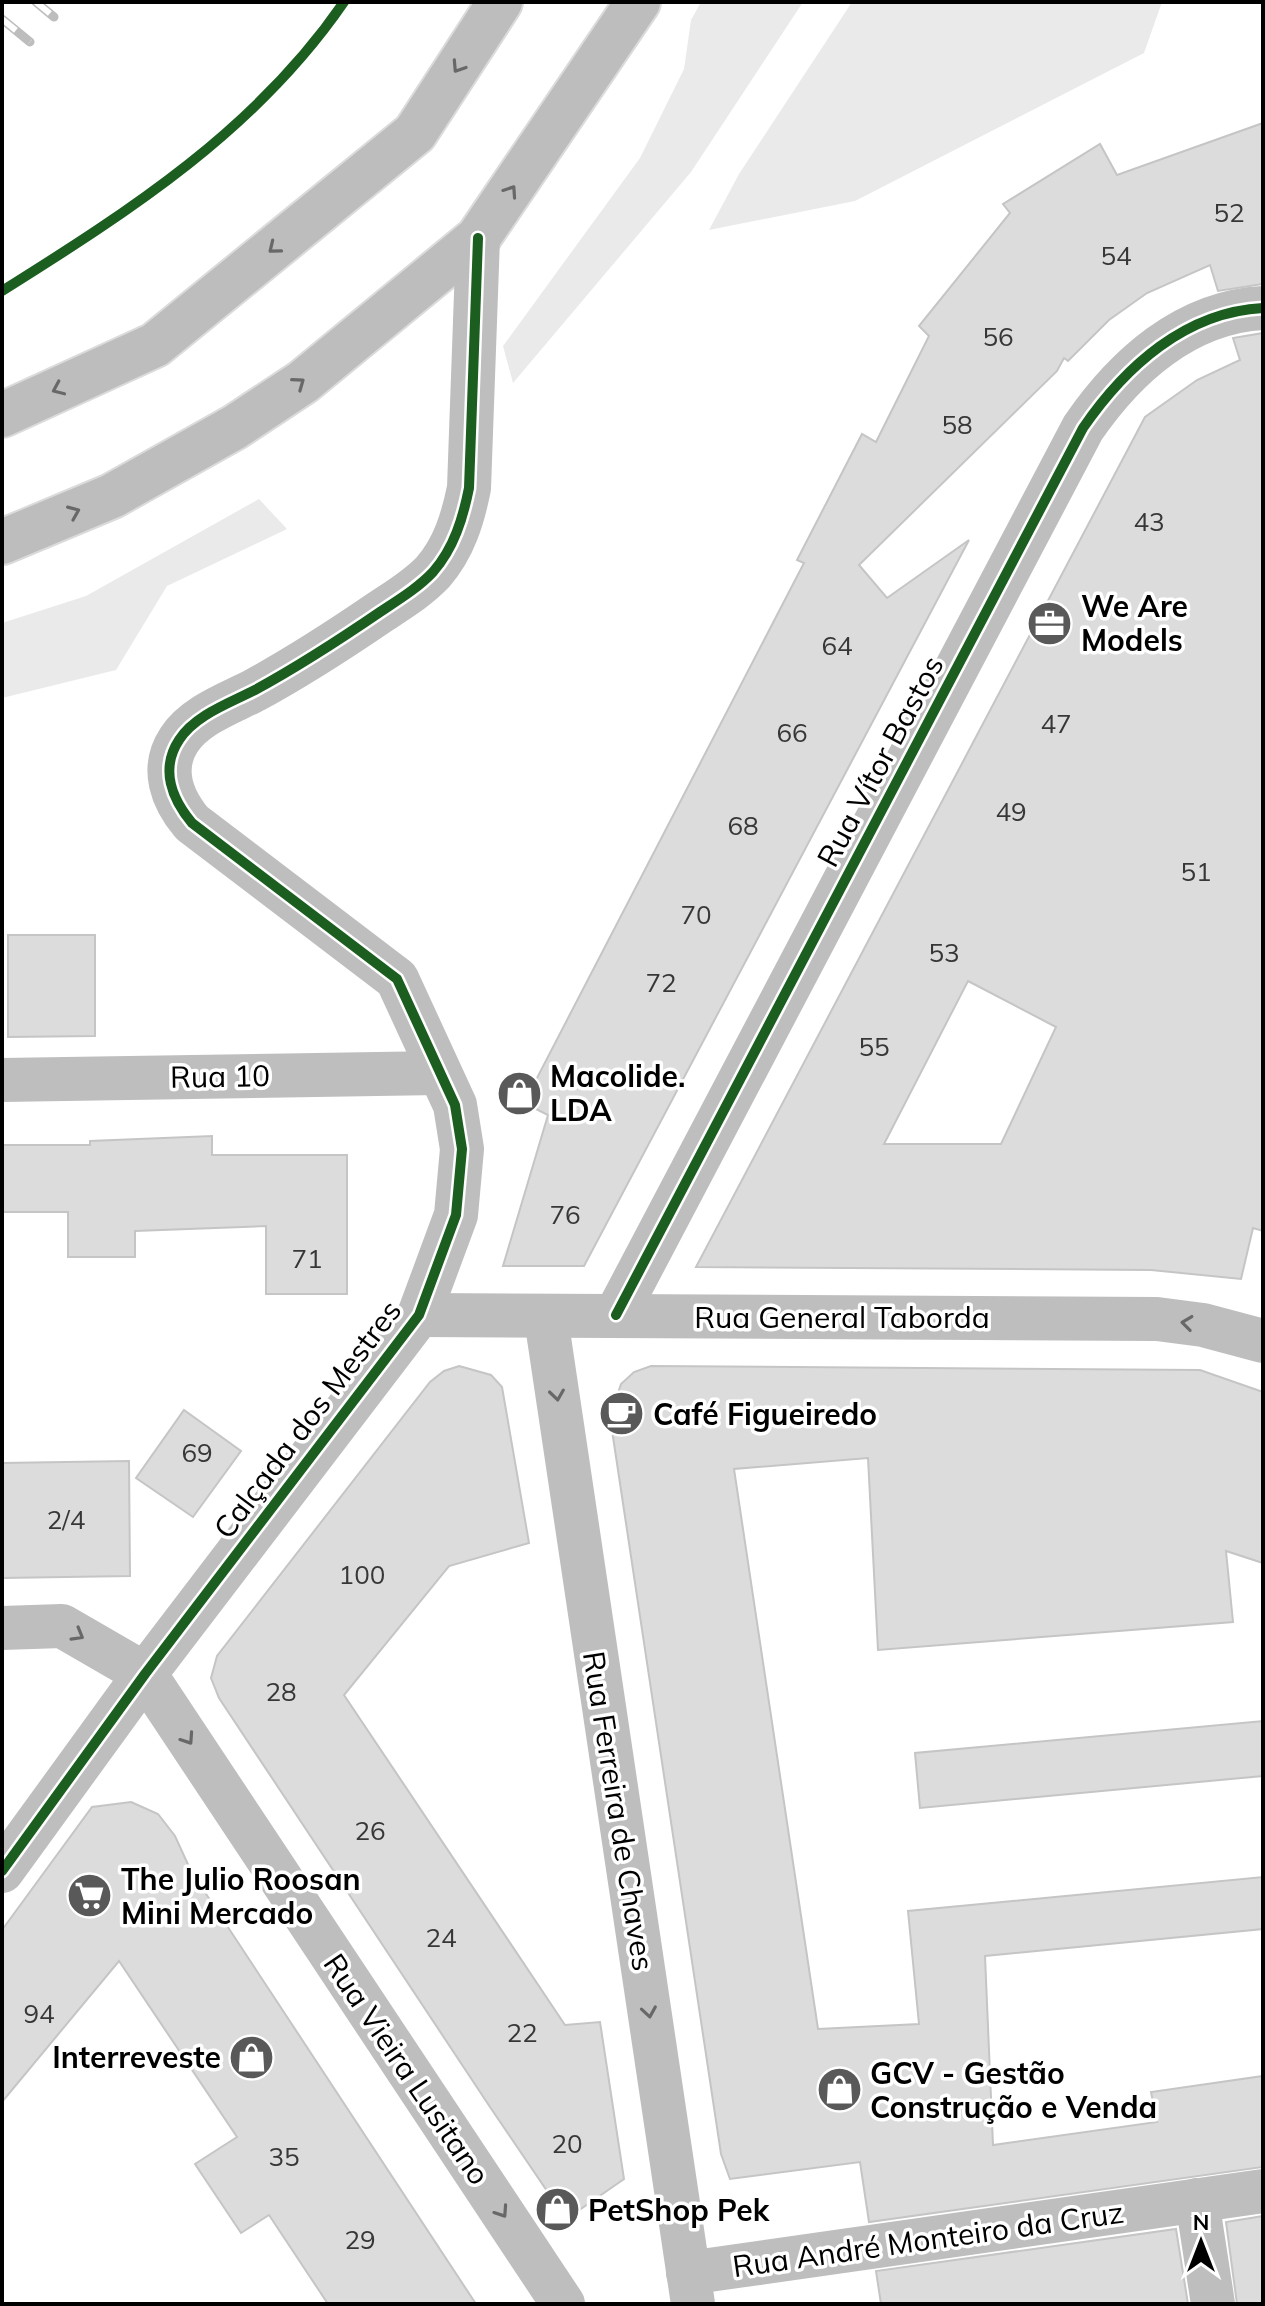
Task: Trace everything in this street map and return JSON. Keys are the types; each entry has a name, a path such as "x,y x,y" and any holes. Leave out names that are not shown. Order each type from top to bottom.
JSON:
{"main road":[{"path":"2,415 155,345 415,133 500,2"},
{"path":"2,542 112,496 235,427 303,382 478,238 638,2"}],"street":[{"name":"Calçada dos Mestres","path":"2,1871 145,1674 419,1315 449,1241 460,1189 459,1124 455,1105 397,979 192,823 174,798 169,768 180,738 202,718 310,660 398,600 433,571 451,546 463,518 469,488 478,238"},
{"name":"Rua Vítor Bastos","path":"616,1315 1083,428 1108,391 1138,362 1172,337 1211,320 1263,308"},
{"name":"Rua 10","path":"2,1080 439,1073"},
{"name":"Rua General Taborda","path":"419,1315 1157,1319 1203,1325 1263,1341"},
{"name":"Rua Ferreira de Chaves","path":"546,1318 690,2288"},
{"path":"2,1628 62,1626 145,1674"},
{"name":"Rua Vieira Lusitano","path":"145,1674 563,2304"},
{"name":"Rua André Monteiro da Cruz","path":"690,2288 1263,2191"},
{"path":"1197,2200 1213,2304"}],"shaded area":[{"path":"701,2 803,2 691,172 513,383 503,346 640,158 684,69 691,20"},
{"path":"852,2 1162,2 1144,53 855,201 709,230 739,174"},
{"path":"259,499 287,529 167,586 116,670 2,698 2,623 86,596"}],"building":[{"path":"1263,123 1263,284 1218,291 1210,265 1147,293 1109,320 1068,361 1064,358 1057,371 859,565 887,598 969,540 584,1266 503,1266 548,1115 524,1103 804,563 797,560 862,434 876,442 929,336 919,326 1010,213 1003,204 1100,144 1117,175"},
{"path":"1263,333 1263,1231 1253,1228 1241,1279 1151,1270 696,1267 1145,417 1197,380 1240,360 1233,338","holes":["968,981 1056,1027 1001,1144 884,1144"]},
{"path":"8,935 95,935 95,1036 8,1037"},
{"path":"212,1136 212,1155 347,1155 347,1294 266,1294 266,1226 135,1231 135,1257 68,1257 68,1212 2,1212 2,1145 90,1145 90,1141"},
{"path":"459,1366 491,1375 502,1387 529,1543 449,1566 344,1695 565,2025 600,2022 624,2179 572,2215 566,2206 560,2210 490,2107 219,1698 211,1678 217,1656 430,1382 444,1371"},
{"path":"651,1366 1200,1370 1263,1392 1263,1563 1226,1551 1233,1622 878,1650 868,1458 734,1469 818,2029 919,2024 908,1911 1263,1877 1263,1929 985,1956 993,2145 1157,2122 1151,2092 1263,2076 1263,2167 869,2222 860,2162 730,2179 721,2154 610,1417 621,1384 634,1372"},
{"path":"184,1410 241,1451 193,1517 136,1478"},
{"path":"129,1461 130,1576 2,1578 2,1463"},
{"path":"1263,1721 1263,1776 920,1808 915,1753"},
{"path":"131,1802 158,1814 175,1836 191,1871 476,2304 328,2304 269,2215 241,2233 195,2164 237,2137 119,1961 2,2102 2,1930 92,1807"},
{"path":"1263,2216 1263,2304 1237,2304 1226,2222"},
{"path":"1176,2229 1188,2304 881,2304 876,2271"}],"railway":[{"path":"36,2 54,17"},
{"path":"2,19 30,42"}],"cycle path":[{"path":"2,291 144,198 231,128 272,90 344,2"},
{"path":"2,1871 145,1674 419,1315 456,1215 462,1149 455,1105 397,979 192,823 174,794 169,773 173,751 194,723 303,662 401,598 427,578 447,553 461,521 469,488 478,238"},
{"path":"616,1315 1083,428 1118,384 1160,347 1208,320 1263,308"}],"place":[{"name":"We Are Models","path":"1050,623"},
{"name":"Macolide. LDA","path":"519,1093"},
{"name":"Café Figueiredo","path":"622,1414"},
{"name":"The Julio Roosan Mini Mercado","path":"90,1896"},
{"name":"Interreveste","path":"252,2057"},
{"name":"GCV - Gestão Construção e Venda","path":"839,2090"},
{"name":"PetShop Pek","path":"557,2210"}]}
